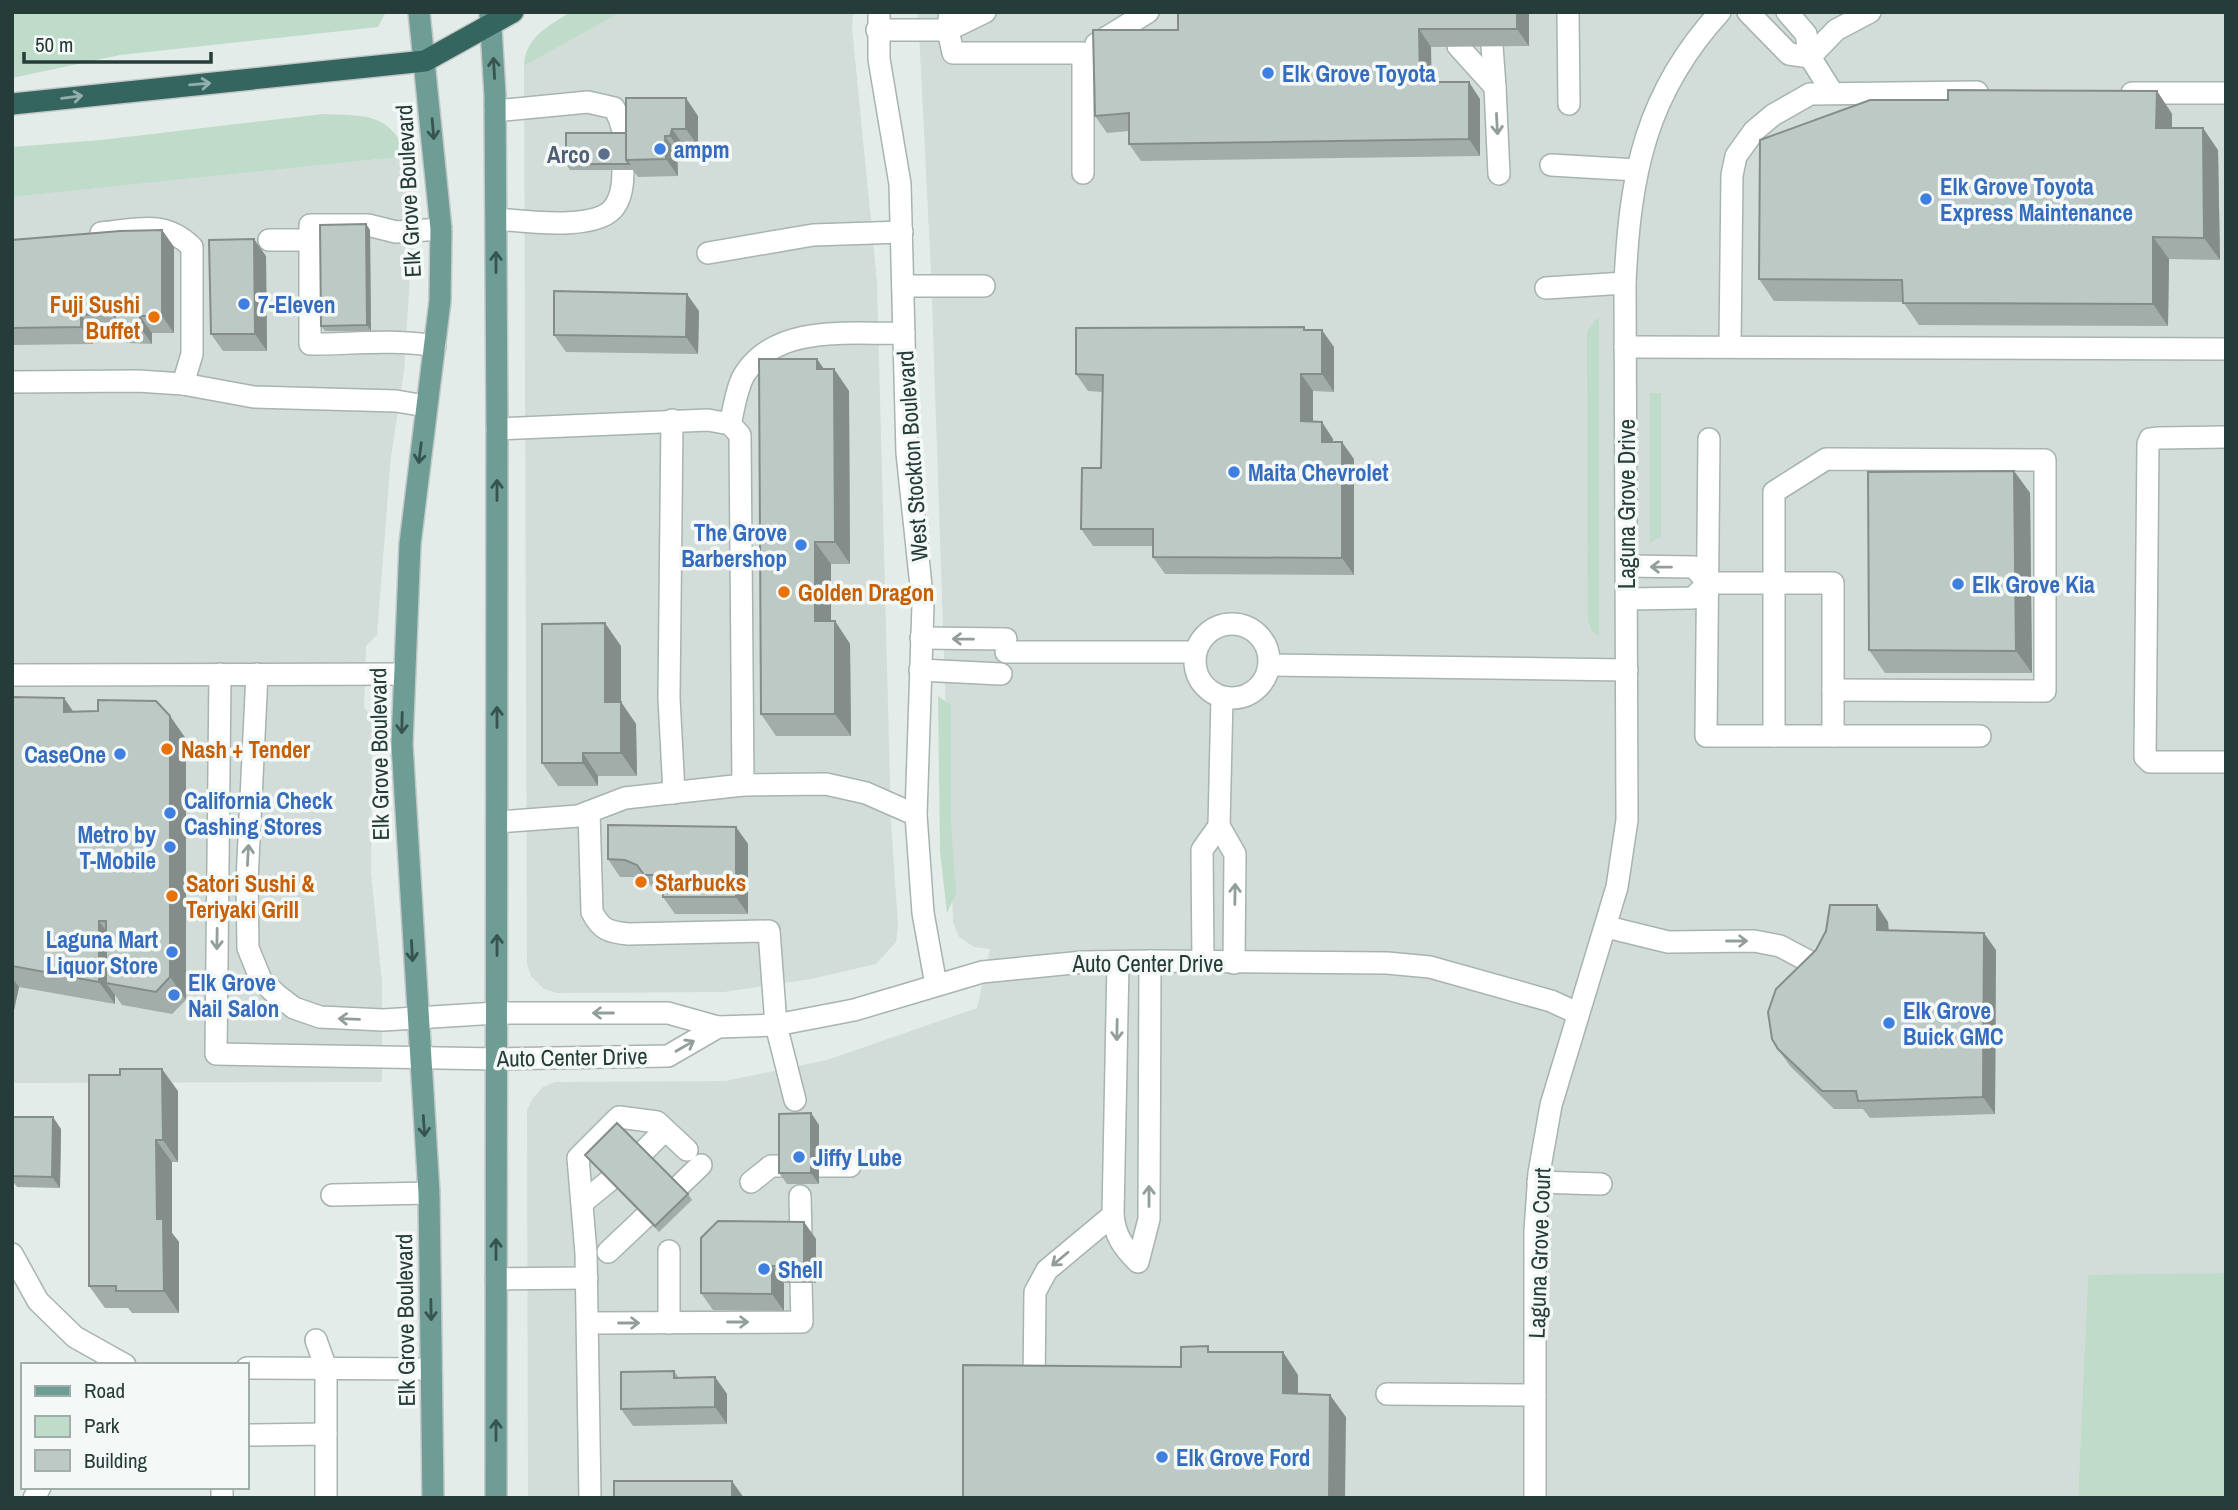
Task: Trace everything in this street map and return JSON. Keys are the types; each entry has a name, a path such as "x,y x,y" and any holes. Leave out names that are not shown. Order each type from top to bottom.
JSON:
{"highway":[{"path":"12,104 425,61 491,19 513,12"}],"main road":[{"name":"Elk Grove Boulevard","path":"419,12 441,229 440,302 410,544 403,674 403,772 429,1193 433,1498"},
{"path":"491,19 495,111 498,429 496,1498"}],"street":[{"path":"878,21 949,21 985,12"},
{"path":"949,21 953,53 1083,53 1148,12"},
{"path":"1568,12 1569,104"},
{"name":"Laguna Grove Drive","path":"1577,1013 1607,927 1617,887 1627,820 1625,283 1628,220 1637,170 1655,109 1675,68 1720,12"},
{"path":"1748,12 1789,54 1810,57"},
{"path":"1787,12 1806,34 1810,57 1832,92"},
{"path":"1810,57 1836,30 1870,12"},
{"name":"West Stockton Boulevard","path":"878,21 879,59 894,134 900,184 907,453 920,567 921,638 916,815 923,913 936,985"},
{"path":"1458,46 1495,87"},
{"path":"1492,46 1499,174"},
{"path":"1083,53 1083,173"},
{"path":"1730,346 1732,175 1741,146 1773,115 1810,94 1994,92"},
{"path":"2116,93 2226,93"},
{"path":"495,111 589,102 614,108 624,126 622,188 614,208 600,219 550,223 496,219"},
{"path":"1551,165 1637,170"},
{"path":"435,345 404,340 384,344 310,344 310,225 368,225 396,232 441,229"},
{"path":"78,235 157,228 178,232 192,247 192,354 183,384"},
{"path":"708,253 813,235 902,232"},
{"path":"269,240 310,240"},
{"path":"1546,288 1625,283"},
{"path":"903,286 984,286"},
{"path":"730,424 744,373 767,350 796,338 904,333"},
{"path":"1625,346 2226,349"},
{"path":"12,382 138,381 183,384 254,397 396,401 426,406"},
{"path":"672,420 670,698 674,793"},
{"path":"498,429 672,420 730,424 740,435 743,785"},
{"path":"2226,437 2159,438 2150,439 2148,444 2145,757 2150,762 2226,762"},
{"path":"1709,439 1706,736 1980,736"},
{"path":"1774,736 1774,492 1826,458 2045,460 2045,691 1833,690"},
{"path":"1628,566 1694,567 1709,583"},
{"path":"1627,598 1693,598 1709,583 1833,583 1833,736"},
{"path":"1232,623 1252,628 1267,645 1270,665 1262,686 1244,698 1222,698 1204,687 1194,668 1195,652 1211,629 1232,623"},
{"path":"921,638 1006,646 1195,652"},
{"path":"1270,665 1399,670 1627,670"},
{"path":"920,670 1002,674"},
{"name":"Auto Center Drive","path":"220,674 216,1054 419,1059 668,1056 718,1027"},
{"name":"Auto Center Drive","path":"257,674 247,881 248,948 261,980 276,995 294,1008 320,1017 383,1020 497,1013 668,1013 718,1027 776,1025 854,1010 982,972 1020,967 1150,961 1387,963 1430,967 1552,1001 1577,1013"},
{"path":"12,676 403,674"},
{"path":"1222,698 1219,826 1235,853 1234,963"},
{"path":"498,822 578,816 625,798 743,785 826,784 866,793 916,815"},
{"path":"589,812 592,912 598,925 608,932 628,934 769,931 776,1025 795,1100"},
{"path":"1203,963 1202,850 1219,826"},
{"path":"1607,927 1668,942 1754,941 1780,946 1825,970"},
{"path":"1118,962 1113,1215 1119,1240 1138,1262 1149,1219 1150,961"},
{"name":"Laguna Grove Court","path":"1535,1498 1535,1231 1538,1182 1551,1105 1577,1013"},
{"path":"590,1498 587,1278 578,1158 619,1117 657,1122 694,1157 679,1186"},
{"path":"644,1151 665,1130"},
{"path":"751,1182 771,1166 787,1166"},
{"path":"819,1166 850,1166"},
{"path":"582,1203 609,1181"},
{"path":"1538,1182 1601,1184"},
{"path":"332,1195 429,1193"},
{"path":"800,1196 801,1238"},
{"path":"1034,1388 1035,1292 1047,1270 1113,1215"},
{"path":"608,1252 644,1218"},
{"path":"669,1251 670,1323"},
{"path":"12,1254 38,1301 75,1337 121,1363"},
{"path":"496,1279 587,1278"},
{"path":"588,1323 802,1322 801,1283"},
{"path":"316,1340 326,1368 326,1498"},
{"path":"248,1368 431,1369"},
{"path":"1387,1394 1535,1395"},
{"path":"248,1435 326,1434"}],"shaded area":[{"path":"621,12 853,12 852,28 877,282 891,822 898,926 896,942 876,964 811,979 724,992 557,993 544,989 531,976 527,964 524,66"},
{"path":"918,12 2226,12 2226,1273 2088,1276 2078,1498 528,1498 527,1110 543,1087 555,1082 725,1081 827,1060 977,1008 990,949 974,947 959,937 953,922 931,271"},
{"path":"408,156 413,227 404,371 391,456 377,635 366,646 364,707 372,719 371,873 382,983 382,1082 12,1083 12,197"}],"green space":[{"path":"12,12 386,12 378,27 120,55 12,78"},
{"path":"570,12 621,12 524,66 525,56 533,40"},
{"path":"323,114 374,119 393,131 408,156 12,197 12,147 101,140"},
{"path":"1597,318 1599,637 1592,631 1588,620 1587,331"},
{"path":"1650,393 1661,393 1661,536 1650,543"},
{"path":"938,696 951,705 951,825 956,893 947,913 940,851"},
{"path":"2226,1273 2226,1498 2078,1498 2088,1275"}],"building":[{"name":"Elk Grove Toyota","path":"1178,12 1517,12 1517,29 1419,29 1420,82 1469,82 1469,139 1129,144 1129,113 1095,116 1093,30 1178,30"},
{"path":"1948,90 2157,91 2156,128 2203,128 2204,238 2153,237 2153,304 1903,303 1902,280 1759,279 1760,140 1870,100 1948,100"},
{"path":"626,98 686,98 686,129 672,129 670,136 665,136 666,159 626,160"},
{"name":"Arco","path":"566,133 626,133 626,160 629,164 566,164"},
{"path":"366,224 367,325 321,326 320,225"},
{"path":"162,230 162,316 140,316 140,327 115,326 115,313 81,315 81,327 12,328 12,240"},
{"name":"7-Eleven","path":"254,239 255,334 211,334 209,240"},
{"path":"554,291 687,294 686,337 554,335"},
{"name":"Maita Chevrolet","path":"1304,327 1304,330 1322,330 1322,374 1301,374 1301,421 1322,422 1322,442 1342,442 1342,558 1153,557 1153,529 1081,529 1082,468 1101,468 1103,375 1076,374 1076,328"},
{"path":"759,359 817,359 817,369 834,369 835,542 815,542 815,621 835,621 835,714 761,714"},
{"name":"Elk Grove Kia","path":"2014,471 2016,651 1869,650 1868,472"},
{"path":"605,623 605,702 621,702 621,753 583,753 583,763 542,763 542,624"},
{"path":"12,697 64,698 64,712 98,711 98,700 156,701 170,716 170,977 156,992 106,983 106,921 99,921 99,982 12,966"},
{"path":"608,825 736,827 736,897 663,897 663,875 644,875 637,865 625,860 608,859"},
{"name":"Elk Grove Buick GMC","path":"1830,905 1877,905 1877,930 1984,933 1983,1097 1858,1101 1856,1091 1822,1091 1778,1049 1772,1039 1768,1012 1776,989 1816,950 1826,931"},
{"path":"120,1069 162,1069 163,1140 156,1140 157,1219 163,1219 164,1291 116,1291 116,1286 89,1286 89,1075 120,1075"},
{"path":"811,1113 811,1173 779,1173 779,1114"},
{"path":"12,1117 53,1117 52,1177 12,1176"},
{"path":"617,1123 688,1194 655,1226 585,1155"},
{"name":"Shell","path":"718,1221 804,1222 804,1266 772,1266 772,1294 701,1293 701,1238"},
{"name":"Elk Grove Ford","path":"1208,1346 1208,1352 1283,1352 1283,1393 1330,1395 1329,1498 963,1498 963,1365 1181,1367 1181,1347"},
{"path":"674,1371 674,1378 715,1377 715,1407 621,1409 621,1372"},
{"path":"614,1481 732,1481 732,1498 614,1498"}],"place":[{"name":"Elk Grove Toyota","path":"1268,73"},
{"name":"ampm","path":"660,149"},
{"name":"Arco","path":"604,154"},
{"name":"Elk Grove Toyota Express Maintenance","path":"1926,199"},
{"name":"7-Eleven","path":"244,304"},
{"name":"Fuji Sushi Buffet","path":"154,317"},
{"name":"Maita Chevrolet","path":"1234,472"},
{"name":"The Grove Barbershop","path":"801,545"},
{"name":"Elk Grove Kia","path":"1958,584"},
{"name":"Golden Dragon","path":"784,592"},
{"name":"Nash + Tender","path":"167,749"},
{"name":"CaseOne","path":"120,754"},
{"name":"California Check Cashing Stores","path":"170,813"},
{"name":"Metro by T-Mobile","path":"170,847"},
{"name":"Starbucks","path":"641,882"},
{"name":"Satori Sushi & Teriyaki Grill","path":"172,896"},
{"name":"Laguna Mart Liquor Store","path":"172,952"},
{"name":"Elk Grove Nail Salon","path":"174,995"},
{"name":"Elk Grove Buick GMC","path":"1889,1023"},
{"name":"Jiffy Lube","path":"799,1157"},
{"name":"Shell","path":"764,1269"},
{"name":"Elk Grove Ford","path":"1162,1457"}]}
